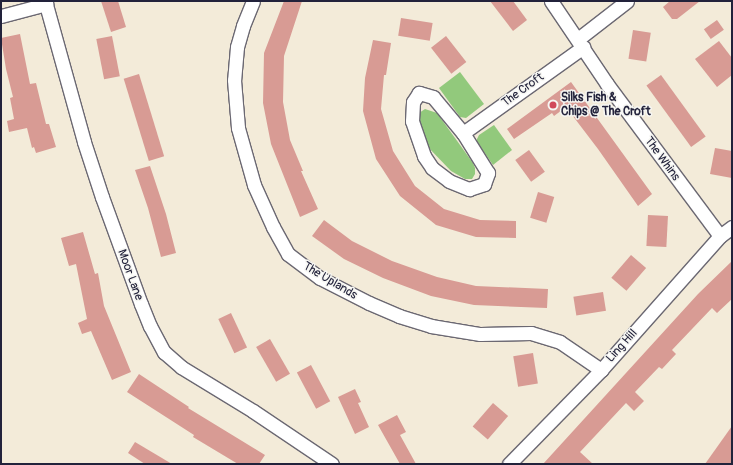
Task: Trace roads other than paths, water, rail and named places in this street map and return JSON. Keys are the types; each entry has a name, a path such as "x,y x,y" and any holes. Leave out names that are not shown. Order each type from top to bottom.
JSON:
{"street":[{"name":"The Uplands","path":"253,1 243,26 237,47 234,80 238,128 254,185 273,227 288,254 320,278 369,303 399,316 431,326 480,334 531,333 560,342 601,370"},
{"name":"The Whins","path":"551,1 607,84 720,236"},
{"name":"The Croft","path":"463,133 580,43 627,1"},
{"path":"1,16 46,2"},
{"name":"Moor Lane","path":"46,2 84,142 102,197 141,304 150,326 164,352 181,367 253,411 332,464"},
{"path":"419,93 433,97 463,133 488,173 484,184 469,189 449,180 432,168 424,156 412,121 413,102 419,93"},
{"name":"Ling Hill","path":"509,464 601,370 720,236 732,227"}],"place":[{"name":"Silks Fish & Chips @ The Croft","path":"553,105"}]}
